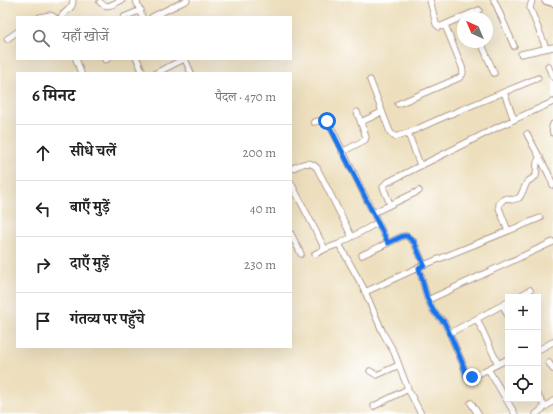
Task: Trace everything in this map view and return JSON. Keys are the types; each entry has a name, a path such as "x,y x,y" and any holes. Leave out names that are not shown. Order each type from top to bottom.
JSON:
{"street":[{"path":"62,16 71,8 73,5 73,0"},
{"path":"100,2 104,6 108,6 122,0"},
{"path":"136,0 142,16"},
{"path":"154,16 187,0"},
{"path":"430,0 436,24 439,27 457,21"},
{"path":"494,0 514,46"},
{"path":"532,0 530,8 546,48"},
{"path":"546,0 553,2"},
{"path":"126,16 140,10"},
{"path":"398,104 462,76 464,72 445,25"},
{"path":"7,39 16,33"},
{"path":"521,54 553,47"},
{"path":"483,48 494,74"},
{"path":"76,60 81,72"},
{"path":"137,60 143,72"},
{"path":"158,72 183,60"},
{"path":"185,60 191,72"},
{"path":"548,66 553,78"},
{"path":"370,80 392,136 395,137 408,133 538,78"},
{"path":"504,92 514,120"},
{"path":"390,204 383,189 386,183 553,102"},
{"path":"342,152 365,140 366,137 357,112"},
{"path":"361,122 382,112"},
{"path":"314,122 327,121 329,124 388,243"},
{"path":"553,124 553,133"},
{"path":"408,133 420,166"},
{"path":"527,134 553,185"},
{"path":"508,231 499,208 499,204 504,199 515,199 521,195 527,182 536,176 537,162 540,157"},
{"path":"292,169 305,163 314,164 352,236"},
{"path":"292,185 325,250"},
{"path":"373,213 419,191"},
{"path":"365,292 540,218"},
{"path":"315,254 339,244 377,223"},
{"path":"292,236 302,254"},
{"path":"362,255 403,236 407,236 414,242 422,267 428,300 434,312 444,322 467,377 472,377 505,360"},
{"path":"428,300 553,242"},
{"path":"339,244 365,292 399,365 408,389 421,414"},
{"path":"523,294 530,290"},
{"path":"450,334 505,305"},
{"path":"477,319 498,364"},
{"path":"541,348 553,342"},
{"path":"549,363 553,369"},
{"path":"370,371 376,375 399,365"},
{"path":"488,369 515,414"},
{"path":"374,406 408,389"},
{"path":"541,401 545,407"},
{"path":"536,414 553,401"},
{"path":"471,403 478,414"}],"route":[{"path":"327,121 388,243 403,236 411,238 414,242 424,265 419,268 427,298 434,312 444,322 467,377 472,377"}]}
